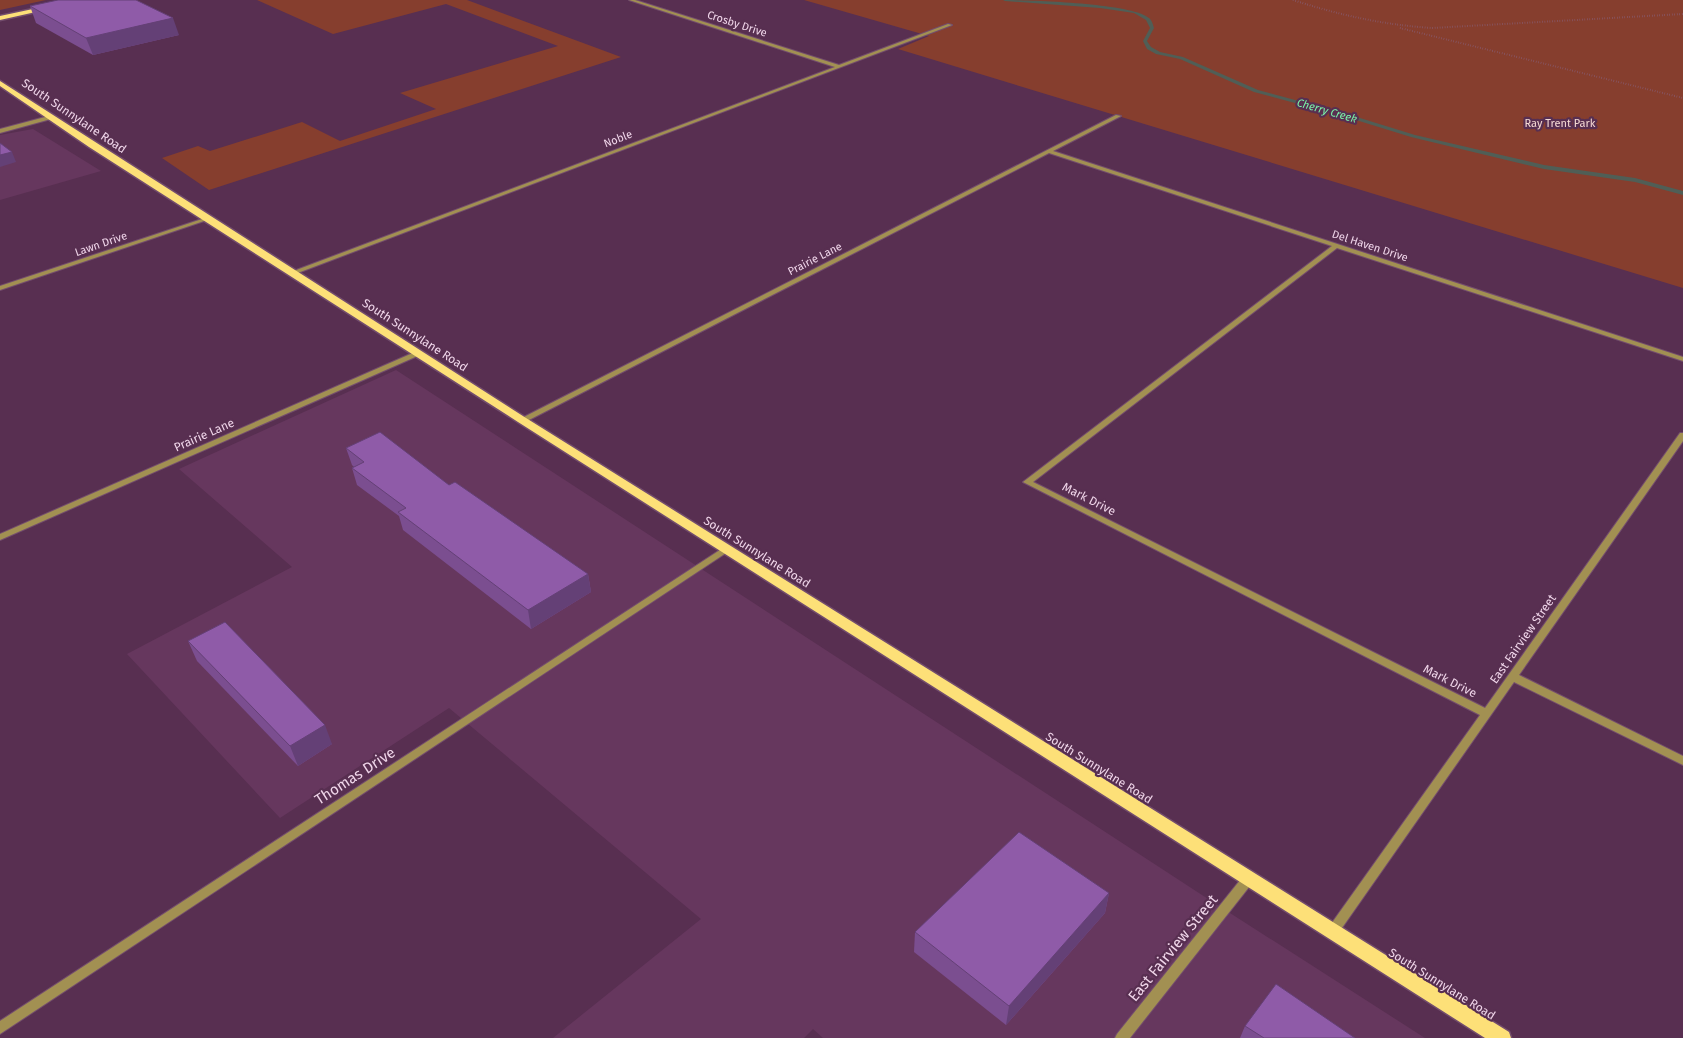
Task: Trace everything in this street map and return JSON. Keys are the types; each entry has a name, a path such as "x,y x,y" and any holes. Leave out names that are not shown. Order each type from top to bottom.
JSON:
{"main road":[{"path":"0,18 56,6"},
{"name":"South Sunnylane Road","path":"0,83 49,118 293,272 418,354 1502,1038"}],"street":[{"name":"Crosby Drive","path":"631,0 837,66"},
{"name":"Noble","path":"293,272 950,25"},
{"name":"Prairie Lane","path":"522,420 1118,116"},
{"path":"0,130 49,118"},
{"name":"Del Haven Drive","path":"1050,152 1683,360"},
{"name":"Lawn Drive","path":"0,288 208,219"},
{"name":"Mark Drive","path":"1336,246 1027,482 1487,714"},
{"name":"Prairie Lane","path":"0,537 418,354"},
{"name":"East Fairview Street","path":"1333,931 1683,435"},
{"name":"Thomas Drive","path":"0,1028 726,549"},
{"path":"1513,677 1683,761"},
{"name":"East Fairview Street","path":"1122,1038 1250,878"}],"path":[{"path":"1293,0 1329,12 1683,98"},
{"path":"1396,27 1432,28 1683,14"}],"shaded area":[{"path":"33,129 101,171 0,200 0,135"},
{"path":"396,370 1425,1038 823,1038 813,1029 804,1038 553,1038 701,919 449,708 280,818 127,654 292,567 179,469"}],"green space":[{"path":"0,0 46,0 0,10"},
{"path":"257,0 467,0 621,57 209,190 162,158 198,146 210,151 302,122 340,141 436,109 400,93 558,46 446,4 333,34"},
{"name":"Ray Trent Park","path":"804,0 1683,0 1683,288 898,49 929,36"}],"building":[{"path":"58,0 136,0 173,18 86,38 30,6"},
{"path":"0,143 12,152 0,155"},
{"path":"380,432 449,485 455,482 588,574 528,610 398,512 406,508 352,468 364,462 346,448"},
{"path":"225,622 325,725 290,746 188,641"},
{"path":"1019,832 1109,893 1009,1006 915,932"},
{"path":"1276,984 1355,1038 1264,1038 1245,1026"}],"waterway":[{"name":"Cherry Creek","path":"1005,0 1100,7 1135,12 1148,19 1152,28 1145,41 1149,48 1158,53 1181,58 1256,91 1413,136 1544,167 1635,180 1683,193"}]}
